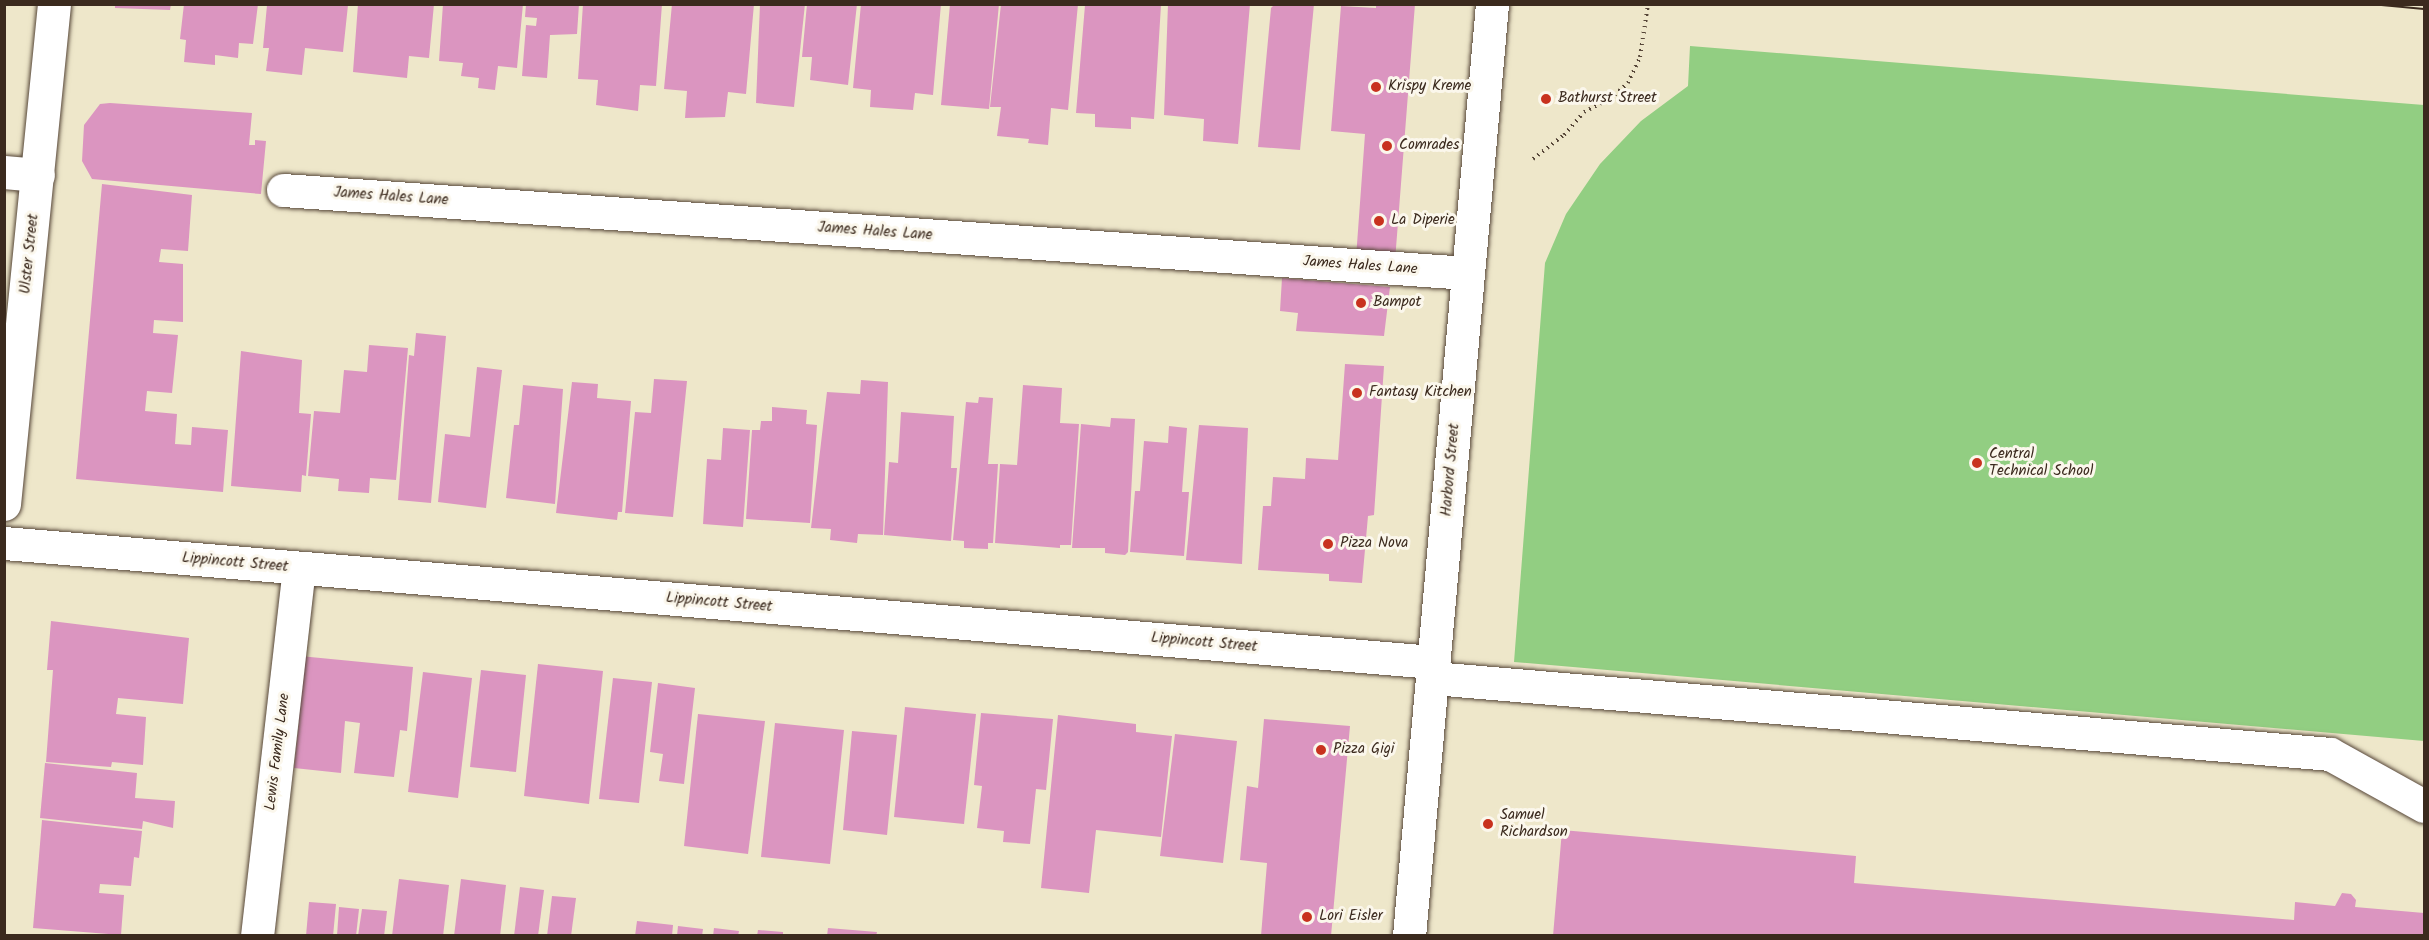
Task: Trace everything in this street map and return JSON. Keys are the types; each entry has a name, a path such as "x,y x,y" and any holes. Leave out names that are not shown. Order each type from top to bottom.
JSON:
{"street":[{"name":"Ulster Street","path":"4,504 54,4"},
{"name":"Harbord Street","path":"1409,936 1492,4"},
{"path":"4,172 38,175"},
{"name":"James Hales Lane","path":"283,190 1468,273"},
{"name":"Lippincott Street","path":"4,543 1433,670 2330,754 2424,806"},
{"name":"Lewis Family Lane","path":"257,936 299,568"}],"path":[{"path":"1533,159 1564,135 1584,112 1610,99 1628,83 1640,57 1648,4"}],"green space":[{"name":"Central Technical School","path":"1690,46 2424,105 2424,741 1514,662 1545,263 1566,214 1600,164 1641,121 1688,86"}],"building":[{"path":"115,4 171,4 170,10 115,8"},
{"path":"184,4 258,4 253,44 239,43 238,58 215,55 215,65 184,62 186,40 180,39"},
{"path":"358,4 434,4 429,58 409,56 407,78 353,72"},
{"path":"443,4 523,4 517,68 498,66 495,90 478,88 479,78 461,76 463,63 439,61"},
{"path":"526,4 579,4 577,34 550,35 547,78 522,76 526,25 536,26 537,18 525,17"},
{"path":"583,4 662,4 656,86 640,85 638,111 596,105 598,80 578,79"},
{"path":"672,4 754,4 746,94 728,92 725,117 685,118 687,91 664,89"},
{"path":"760,4 805,4 794,107 756,103"},
{"path":"807,4 857,4 848,85 810,80 812,57 802,57"},
{"path":"861,4 941,4 933,95 915,93 913,110 870,107 871,90 853,88"},
{"path":"950,4 999,4 989,109 941,105"},
{"path":"1001,4 1078,4 1068,110 1051,108 1048,145 1028,143 1029,139 997,136 1001,107 990,107"},
{"path":"1168,4 1250,4 1238,144 1203,141 1204,119 1164,115"},
{"path":"1275,4 1314,4 1300,150 1258,147 1271,8"},
{"path":"1376,4 1415,4 1395,261 1356,258 1365,134 1331,131 1341,6 1376,8"},
{"path":"267,5 348,5 343,52 305,48 302,75 266,71 269,48 263,48"},
{"path":"1085,5 1161,5 1154,119 1131,117 1131,129 1095,127 1095,114 1076,113"},
{"path":"100,104 252,113 249,145 255,145 255,140 266,141 261,194 92,179 82,161 84,125"},
{"path":"102,184 192,195 188,251 161,249 159,262 183,264 183,322 154,320 153,333 178,335 172,393 147,391 145,411 177,414 175,444 191,445 192,427 228,430 223,492 76,479"},
{"path":"1282,278 1390,287 1384,336 1296,331 1298,313 1280,311"},
{"path":"416,333 446,336 431,503 398,500 409,355 414,356"},
{"path":"369,345 408,348 396,480 370,478 369,493 338,491 339,479 308,476 314,411 340,413 344,370 367,372"},
{"path":"241,351 302,360 299,413 311,414 306,476 302,475 301,492 231,486"},
{"path":"1345,364 1384,366 1374,515 1368,516 1362,583 1329,581 1329,574 1258,570 1263,506 1271,506 1273,477 1305,479 1306,458 1338,460"},
{"path":"477,367 502,370 486,508 438,502 445,434 470,437"},
{"path":"654,379 687,381 673,517 625,513 635,412 651,413"},
{"path":"861,380 888,382 883,535 858,534 857,543 830,540 831,529 811,528 827,392 860,394"},
{"path":"572,382 598,384 597,398 631,401 622,512 618,512 617,520 556,513"},
{"path":"523,385 563,389 555,504 506,498 514,425 519,425"},
{"path":"1023,385 1062,388 1060,423 1079,424 1071,545 1060,545 1060,548 995,543 1000,464 1017,465"},
{"path":"979,397 993,398 988,464 998,464 993,543 988,543 988,549 964,548 964,541 953,540 966,402 978,403"},
{"path":"772,407 807,410 806,424 817,425 810,523 746,519 752,430 760,430 761,421 772,421"},
{"path":"901,412 954,416 951,468 957,468 951,541 884,535 889,462 898,463"},
{"path":"1111,418 1135,419 1128,552 1125,555 1105,553 1105,548 1072,548 1081,424 1110,427"},
{"path":"1199,425 1248,428 1242,564 1186,560"},
{"path":"1169,426 1187,428 1182,492 1189,492 1184,556 1130,552 1135,491 1140,491 1144,441 1168,443"},
{"path":"723,428 750,430 743,527 703,524 707,459 721,460"},
{"path":"51,621 189,638 183,704 118,698 116,714 146,717 143,765 112,762 111,767 46,762 53,670 47,670"},
{"path":"300,656 413,667 407,731 400,730 394,777 354,773 360,723 345,721 341,773 294,768 299,721 293,721"},
{"path":"538,664 603,671 589,804 524,796"},
{"path":"481,670 526,675 516,772 470,767"},
{"path":"423,672 472,678 458,798 408,792"},
{"path":"613,678 652,682 639,803 599,799"},
{"path":"658,683 695,688 684,784 659,781 663,754 650,752"},
{"path":"905,707 976,714 964,824 894,817"},
{"path":"981,713 1053,719 1046,790 1036,789 1030,844 1003,842 1004,831 977,828 982,786 974,785"},
{"path":"698,714 765,721 748,854 684,846"},
{"path":"1058,715 1136,724 1136,732 1172,736 1161,837 1096,830 1089,893 1041,888"},
{"path":"1264,719 1350,726 1331,936 1261,936 1267,863 1240,860 1247,786 1258,788"},
{"path":"775,723 844,730 830,864 761,857"},
{"path":"852,731 897,735 887,835 843,830"},
{"path":"1175,734 1237,741 1223,863 1160,856"},
{"path":"45,763 137,773 135,798 175,801 173,828 143,821 142,829 40,818"},
{"path":"42,820 142,831 139,858 134,857 131,886 100,884 99,893 124,895 121,935 33,928"},
{"path":"1562,830 1856,856 1854,883 2294,920 2295,902 2335,906 2342,893 2351,894 2356,900 2355,907 2424,913 2424,936 1553,936"},
{"path":"399,879 449,885 443,936 392,936"},
{"path":"461,879 506,885 500,936 454,936"},
{"path":"520,887 544,890 538,936 514,936"},
{"path":"552,896 576,898 571,936 547,936"},
{"path":"309,902 336,904 333,936 306,936"},
{"path":"339,907 359,909 356,936 337,936"},
{"path":"362,909 387,911 384,936 358,936"},
{"path":"637,921 673,925 672,936 635,936"},
{"path":"678,926 703,929 702,936 677,936"},
{"path":"714,928 739,931 738,936 713,936"},
{"path":"828,928 877,932 876,936 827,936"},
{"path":"758,930 783,932 783,936 757,936"}],"tram line":[{"path":"2371,4 2424,9"}],"place":[{"name":"Krispy Kreme","path":"1376,87"},
{"name":"Bathurst Street","path":"1546,99"},
{"name":"Comrades","path":"1387,146"},
{"name":"La Diperie","path":"1379,221"},
{"name":"Bampot","path":"1361,303"},
{"name":"Fantasy Kitchen","path":"1357,393"},
{"name":"Central Technical School","path":"1977,463"},
{"name":"Pizza Nova","path":"1328,544"},
{"name":"Pizza Gigi","path":"1321,750"},
{"name":"Samuel Richardson","path":"1488,824"},
{"name":"Lori Eisler","path":"1307,917"}]}
